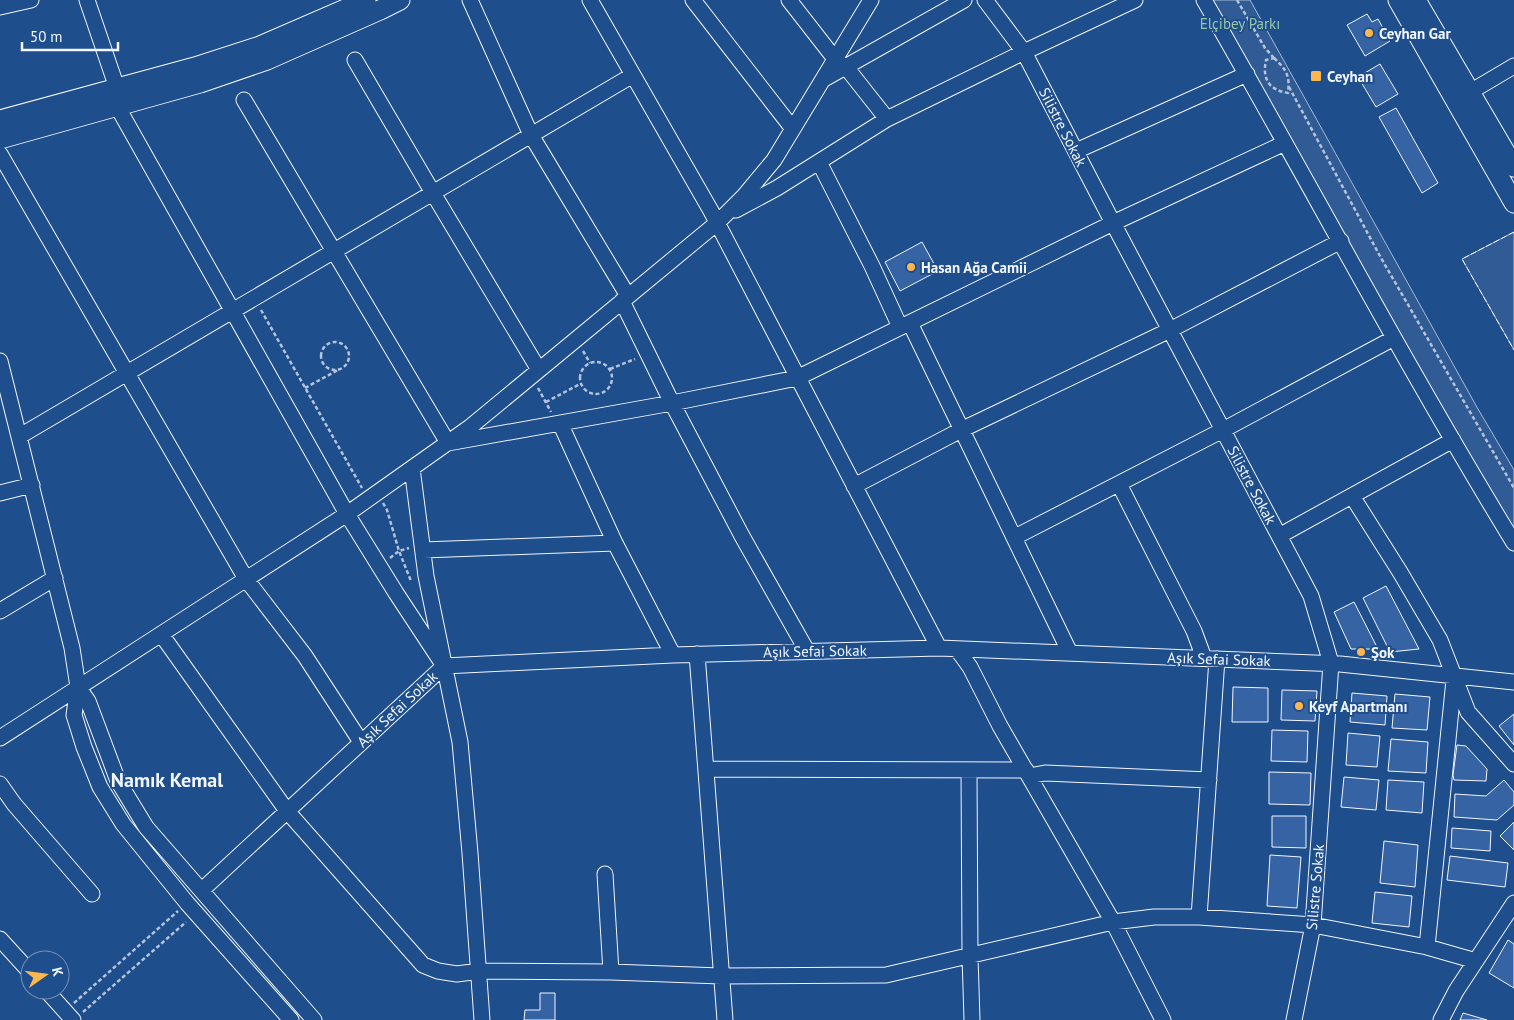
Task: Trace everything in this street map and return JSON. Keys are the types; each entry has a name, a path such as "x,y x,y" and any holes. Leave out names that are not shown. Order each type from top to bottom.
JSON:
{"main road":[{"path":"0,139 195,67 260,46 366,0"},
{"path":"0,120 200,83 267,60 400,0"},
{"path":"1398,0 1514,203"},
{"path":"1416,0 1514,167"}],"street":[{"path":"0,7 31,0"},
{"path":"87,0 117,97 347,514 444,666"},
{"path":"470,0 531,135 625,299 672,404 737,528 806,651"},
{"path":"590,0 720,220 798,378 939,648"},
{"path":"693,0 793,129"},
{"path":"789,0 887,120"},
{"path":"840,63 871,0"},
{"path":"0,738 347,514 470,427 720,220 744,196 774,160 823,80 840,63 964,0"},
{"name":"Silistre Sokak","path":"985,0 1024,52 1311,596 1330,663 1313,924 1294,1020"},
{"path":"720,220 777,188 887,120 1134,0"},
{"path":"1204,0 1394,338 1514,543"},
{"path":"355,60 536,373"},
{"path":"1470,92 1514,66"},
{"path":"1076,151 1247,74"},
{"path":"20,436 633,75"},
{"path":"244,100 335,250 448,443"},
{"path":"448,443 672,404 798,378 1113,223 1286,143"},
{"path":"0,154 246,579 305,656 361,742"},
{"path":"819,162 872,266 961,430 1015,537 1070,653"},
{"path":"854,486 961,430 1170,330 1341,241"},
{"path":"1015,537 1223,430 1394,338"},
{"path":"0,361 2,378 20,436 72,648 78,688 74,715 100,787 123,824 192,908 291,1020"},
{"path":"558,423 615,543 673,654"},
{"path":"1279,536 1453,440"},
{"path":"412,468 426,576 460,742 482,1020"},
{"path":"1119,484 1194,631 1211,659 1209,780 1200,917"},
{"path":"0,493 32,485"},
{"path":"1352,496 1440,640 1468,712 1514,764"},
{"path":"423,550 615,543"},
{"path":"0,611 55,578"},
{"path":"161,634 287,811 423,964 446,973 479,971 610,972 721,976 886,975 1113,922 1154,917 1200,917 1313,924 1427,947 1476,961"},
{"name":"Aşık Sefai Sokak","path":"202,890 444,666 673,654 939,648 1330,663 1514,682"},
{"path":"957,649 970,668 1000,726 1113,922 1163,1020"},
{"path":"697,654 724,1020"},
{"path":"1427,947 1455,676"},
{"path":"78,688 88,701 118,781 146,827 314,1020"},
{"path":"706,769 969,770 1209,780"},
{"path":"969,770 972,1020"},
{"path":"0,784 14,804 92,894"},
{"path":"605,874 610,972"},
{"path":"1441,1020 1456,991 1514,903"},
{"path":"0,938 20,961"},
{"path":"57,1000 73,1015"}],"path":[{"path":"1237,0 1265,48 1283,66 1290,81 1288,93 1276,91 1265,79 1264,67 1266,60 1274,58"},
{"path":"1289,87 1381,258 1514,488"},
{"path":"254,298 305,388 373,496 387,510 399,551 411,580 426,576"},
{"path":"305,388 339,370 346,365 349,356 348,350 341,343 333,343 326,346 323,350 322,359 326,367 339,370"},
{"path":"610,369 648,354"},
{"path":"601,362 610,369 612,382 604,393 596,395 583,389 580,384 580,373 585,366 590,363 601,362"},
{"path":"536,373 546,402 558,423"},
{"path":"546,402 580,384"},
{"path":"73,1015 192,908"},
{"path":"73,1015 192,908"}],"shaded area":[{"name":"Elçibey Parkı","path":"1204,0 1250,0 1478,409 1514,470 1514,543"},
{"path":"1514,232 1514,350 1462,259"}],"building":[{"name":"Ceyhan Gar","path":"1367,14 1372,22 1378,19 1390,41 1365,56 1347,25"},
{"path":"1380,64 1398,94 1376,107 1358,77"},
{"path":"1396,108 1438,183 1422,193 1379,117"},
{"name":"Hasan Ağa Camii","path":"922,242 938,271 900,291 885,262"},
{"path":"1386,586 1419,649 1390,652 1363,598"},
{"path":"1354,602 1378,649 1351,649 1334,612"},
{"path":"1233,687 1268,688 1268,722 1232,722"},
{"name":"Keyf Apartmanı","path":"1282,690 1317,691 1315,721 1281,720"},
{"path":"1352,693 1387,696 1385,725 1350,722"},
{"path":"1395,694 1430,697 1427,730 1392,728"},
{"path":"1514,714 1514,745 1499,726"},
{"path":"1272,730 1308,731 1307,762 1271,761"},
{"path":"1348,733 1380,736 1377,767 1346,765"},
{"path":"1391,739 1428,742 1426,773 1388,771"},
{"path":"1457,745 1466,746 1487,769 1486,781 1454,780"},
{"path":"1269,772 1311,773 1310,805 1269,804"},
{"path":"1344,777 1379,780 1376,810 1341,807"},
{"path":"1388,780 1424,782 1422,813 1386,810"},
{"path":"1504,780 1514,792 1514,805 1497,820 1454,817 1455,794 1486,796"},
{"path":"1272,816 1306,816 1306,848 1272,847"},
{"path":"1514,822 1514,850 1500,836"},
{"path":"1452,828 1491,831 1490,851 1451,848"},
{"path":"1384,841 1418,845 1415,887 1380,883"},
{"path":"1270,855 1301,857 1297,908 1267,906"},
{"path":"1450,856 1508,863 1505,887 1447,880"},
{"path":"1375,892 1412,896 1409,927 1372,923"},
{"path":"1508,940 1514,944 1514,988 1489,973"},
{"path":"540,993 555,993 555,1020 524,1020 525,1010 540,1010"},
{"path":"1463,1013 1487,1020 1460,1020"}],"fence":[{"path":"1514,232 1462,259 1514,350"}],"place":[{"name":"Ceyhan Gar","path":"1369,33"},
{"name":"Ceyhan","path":"1316,76"},
{"name":"Hasan Ağa Camii","path":"911,267"},
{"name":"Şok","path":"1361,652"},
{"name":"Keyf Apartmanı","path":"1299,706"}],"district":[{"name":"Namık Kemal","path":"167,780"}]}
